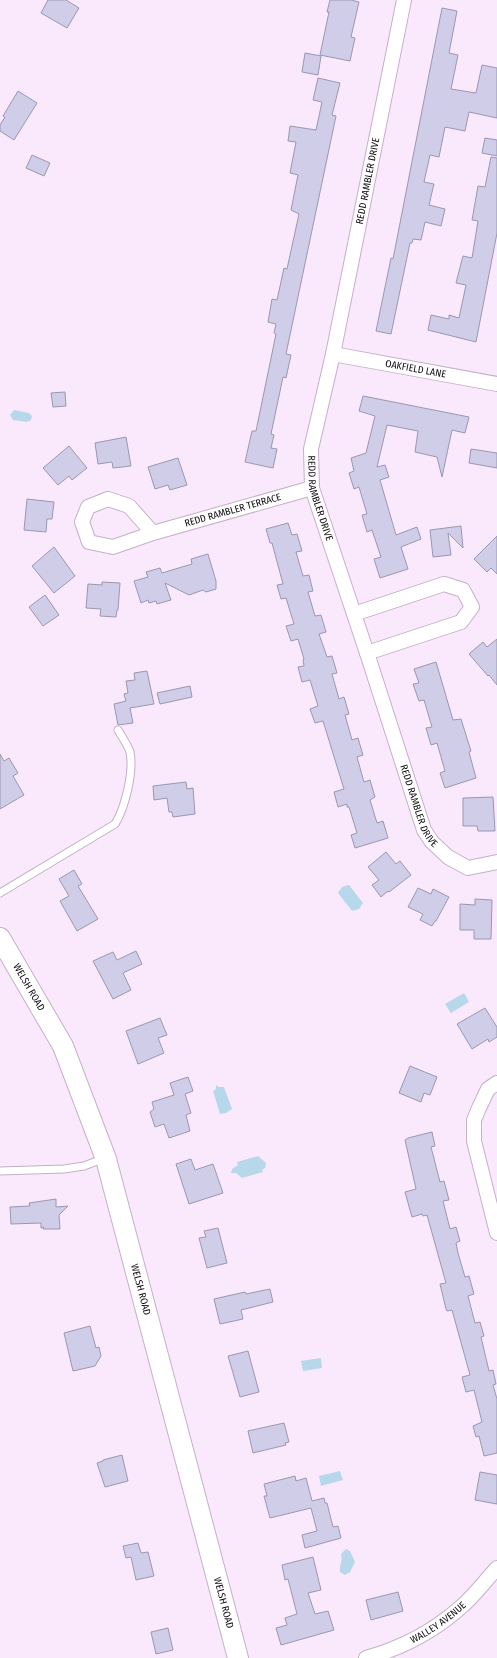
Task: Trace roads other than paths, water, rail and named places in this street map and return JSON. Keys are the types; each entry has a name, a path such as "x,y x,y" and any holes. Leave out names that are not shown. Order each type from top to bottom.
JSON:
{"main road":[{"name":"WELSH ROAD","path":"0,938 63,1046 106,1158 238,1658"}],"street":[{"name":"REDD RAMBLER DRIVE","path":"404,0 333,354 311,449 312,488 368,653 424,830 432,842 448,857 468,868 497,862"},
{"name":"OAKFIELD LANE","path":"333,354 497,384"},
{"name":"REDD RAMBLER TERRACE","path":"153,533 128,506 108,499 88,507 82,522 89,542 114,547 153,533 312,488"},
{"path":"354,614 444,584 463,590 472,607 462,622 368,653"},
{"path":"497,1084 488,1089 474,1120 474,1141 497,1233"},
{"name":"WALLEY AVENUE","path":"366,1658 390,1651 430,1632 462,1606 497,1568"}],"lane":[{"path":"0,893 115,824 121,815 127,792 130,767 130,752 118,730"},
{"path":"0,1171 64,1169 84,1166 106,1158"}],"water":[{"path":"14,410 29,413 32,416 31,420 27,422 13,420 10,415"},
{"path":"349,885 363,903 359,909 352,911 338,893 342,887"},
{"path":"464,993 469,1002 451,1013 445,1004"},
{"path":"216,1085 219,1087 224,1087 232,1109 226,1113 220,1114 213,1091 216,1089"},
{"path":"258,1156 266,1163 265,1168 262,1170 263,1172 242,1178 236,1173 231,1173 232,1169 238,1165 237,1162"},
{"path":"321,1358 322,1368 303,1371 301,1361"},
{"path":"340,1471 343,1480 321,1486 319,1476"},
{"path":"346,1549 350,1551 355,1562 350,1572 345,1575 340,1572 340,1570 342,1559 341,1554"}]}
